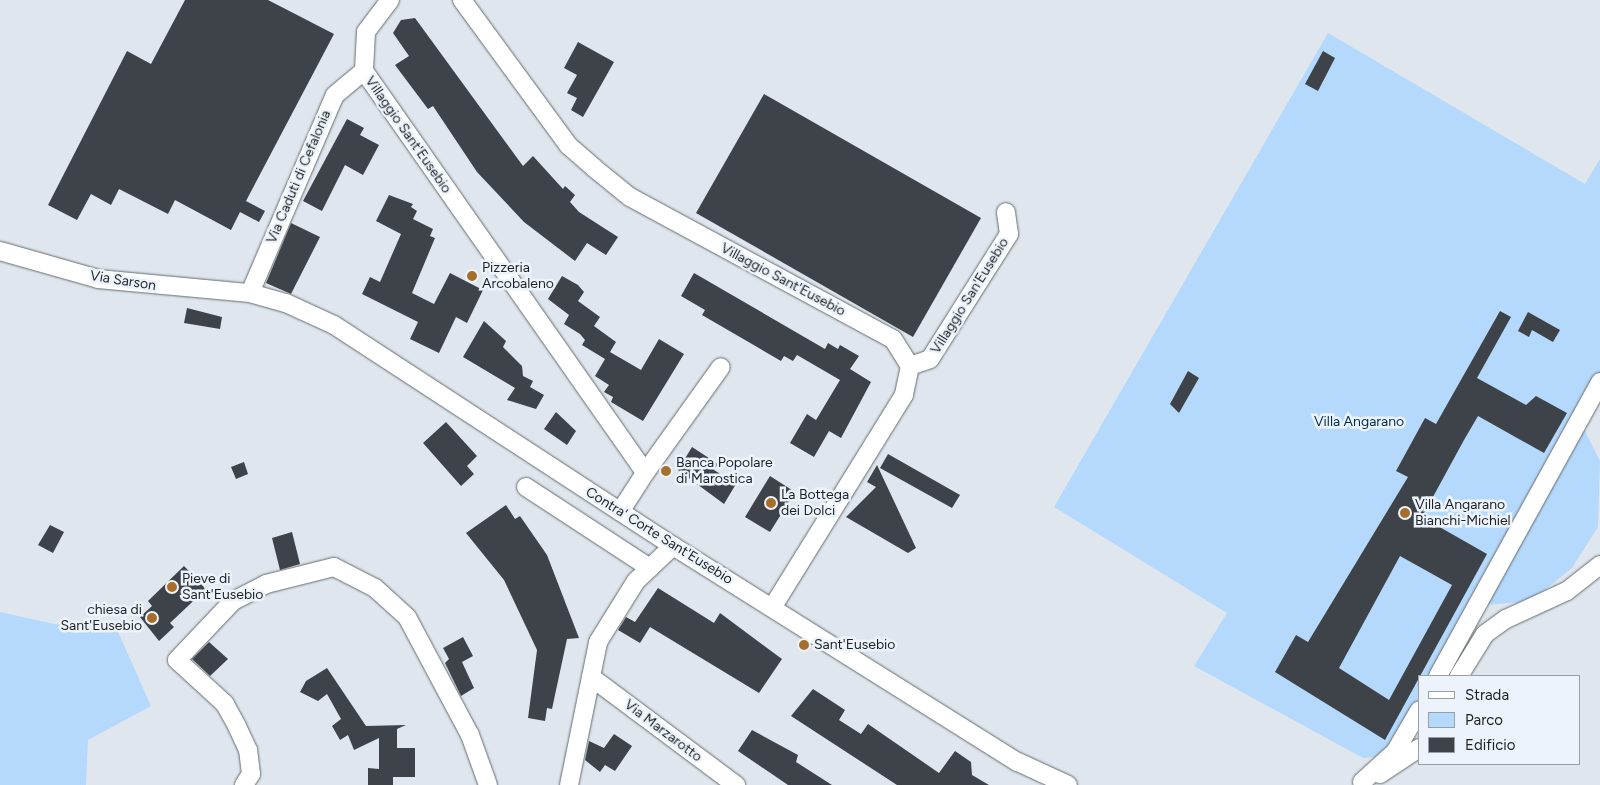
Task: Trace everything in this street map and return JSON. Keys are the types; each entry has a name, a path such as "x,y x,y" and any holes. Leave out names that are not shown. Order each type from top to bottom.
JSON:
{"street":[{"name":"Villaggio Sant'Eusebio","path":"390,0 366,32 364,71 645,474"},
{"name":"Villaggio Sant'Eusebio","path":"462,0 569,146 601,174 630,197 893,339 910,366"},
{"name":"Via Caduti di Cefalonia","path":"250,293 335,95 364,71"},
{"name":"Villaggio San'Eusebio","path":"910,366 930,358 1009,234 1006,212"},
{"name":"Via Sarson","path":"0,251 98,278 250,293"},
{"name":"Contra' Corte Sant'Eusebio","path":"250,293 286,303 334,325 673,546 773,606 1018,762 1068,785"},
{"path":"773,606 904,394 910,366"},
{"path":"620,512 721,367"},
{"path":"1439,675 1600,382"},
{"path":"526,488 650,568"},
{"path":"569,785 598,642 616,608 650,568 673,546"},
{"path":"1460,675 1484,634 1506,619 1568,591 1600,565"},
{"path":"244,785 252,774 248,750 237,726 225,704 176,660 233,600 266,584 334,567 375,588 407,617 470,735 488,785"},
{"name":"Via Marzarotto","path":"590,677 736,785"},
{"path":"1359,784 1395,752 1418,713"},
{"path":"1359,784 1418,749"}],"green space":[{"name":"Villa Angarano","path":"1328,33 1585,184 1600,159 1600,388 1581,423 1600,461 1598,527 1572,568 1541,593 1522,602 1486,605 1447,675 1418,675 1418,728 1403,755 1363,758 1194,666 1227,613 1054,507"},
{"path":"0,612 54,624 115,625 151,706 88,740 86,785 0,785"}],"building":[{"path":"185,0 268,0 334,34 246,201 265,211 259,222 240,212 231,230 175,200 168,214 119,189 111,205 91,194 77,220 48,205 127,51 151,64"},
{"path":"415,18 523,166 533,156 563,189 565,186 575,195 570,202 579,212 618,237 606,255 587,243 575,261 524,222 477,172 433,106 428,109 395,65 409,56 393,33 401,20"},
{"path":"578,42 614,62 583,117 571,110 577,98 567,93 577,75 564,68"},
{"path":"1323,51 1335,58 1318,91 1305,84"},
{"path":"764,94 981,218 913,337 696,213"},
{"path":"347,119 364,128 360,135 379,145 363,175 345,165 322,211 303,201"},
{"path":"389,195 413,204 411,207 417,211 413,219 433,229 430,236 435,238 412,293 434,304 450,273 483,290 467,323 456,317 439,353 410,339 418,322 362,294 370,277 380,282 401,234 376,221"},
{"path":"291,223 320,237 291,294 266,283"},
{"path":"694,273 825,349 828,343 838,349 840,345 859,356 850,369 871,382 841,438 829,431 814,457 790,443 807,414 816,420 840,380 797,355 793,361 784,356 781,361 702,315 705,310 681,296"},
{"path":"562,276 578,285 584,292 578,301 600,317 594,326 616,342 610,352 641,370 659,339 684,354 643,421 611,402 613,397 604,392 609,385 595,376 605,359 582,345 585,340 580,334 564,324 569,315 548,299"},
{"path":"187,308 222,317 220,329 184,323"},
{"name":"Villa Angarano Bianchi-Michiel","path":"1500,311 1511,317 1477,378 1526,405 1536,396 1567,413 1544,453 1478,416 1464,440 1422,517 1487,554 1421,675 1418,675 1418,680 1385,740 1275,672 1296,635 1308,642 1408,477 1396,471 1425,418 1436,424","holes":["1400,556 1452,585 1389,700 1339,668"]},
{"path":"1528,312 1560,330 1553,342 1532,330 1529,337 1518,331"},
{"path":"484,321 506,341 503,347 522,366 523,376 533,381 530,387 544,395 536,409 507,400 515,388 463,357"},
{"path":"1188,371 1199,378 1179,413 1170,404"},
{"path":"556,412 576,431 567,445 544,429"},
{"path":"446,422 477,456 467,466 474,474 461,486 423,443"},
{"path":"692,447 718,464 714,470 736,484 724,504 678,470"},
{"path":"888,454 960,495 952,508 880,468"},
{"path":"244,462 248,474 236,479 231,467"},
{"path":"877,465 916,548 908,553 846,517 876,487 867,482"},
{"path":"770,476 795,492 770,532 745,517"},
{"path":"506,505 515,519 520,516 547,555 579,638 567,639 552,709 547,708 545,721 528,718 537,650 504,580 466,533"},
{"path":"50,525 64,532 53,553 38,545"},
{"path":"292,532 300,564 280,570 272,538"},
{"path":"184,566 206,589 170,623 174,627 159,641 140,617 152,606 148,601"},
{"path":"658,588 714,623 720,613 782,659 759,693 650,627 640,643 618,630 626,617 635,622"},
{"path":"463,637 473,656 462,662 474,688 461,696 445,663 449,659 443,648"},
{"path":"209,642 228,659 210,676 192,659"},
{"path":"327,668 366,726 406,725 397,729 397,748 415,748 415,777 393,777 393,785 368,785 368,768 379,769 379,738 354,750 348,735 340,740 332,726 341,719 327,694 318,701 300,692 306,681"},
{"path":"813,689 845,710 839,720 861,734 868,724 939,773 955,751 971,762 972,775 989,785 897,785 791,716"},
{"path":"752,730 798,755 796,762 832,785 788,785 738,751"},
{"path":"614,734 632,746 615,771 605,765 600,772 585,760 589,741 604,748"}],"place":[{"name":"Pizzeria Arcobaleno","path":"472,276"},
{"name":"Banca Popolare di Marostica","path":"666,471"},
{"name":"La Bottega dei Dolci","path":"771,503"},
{"name":"Villa Angarano Bianchi-Michiel","path":"1405,513"},
{"name":"Pieve di Sant'Eusebio","path":"172,587"},
{"name":"chiesa di Sant'Eusebio","path":"152,618"},
{"name":"Sant'Eusebio","path":"804,645"}]}
